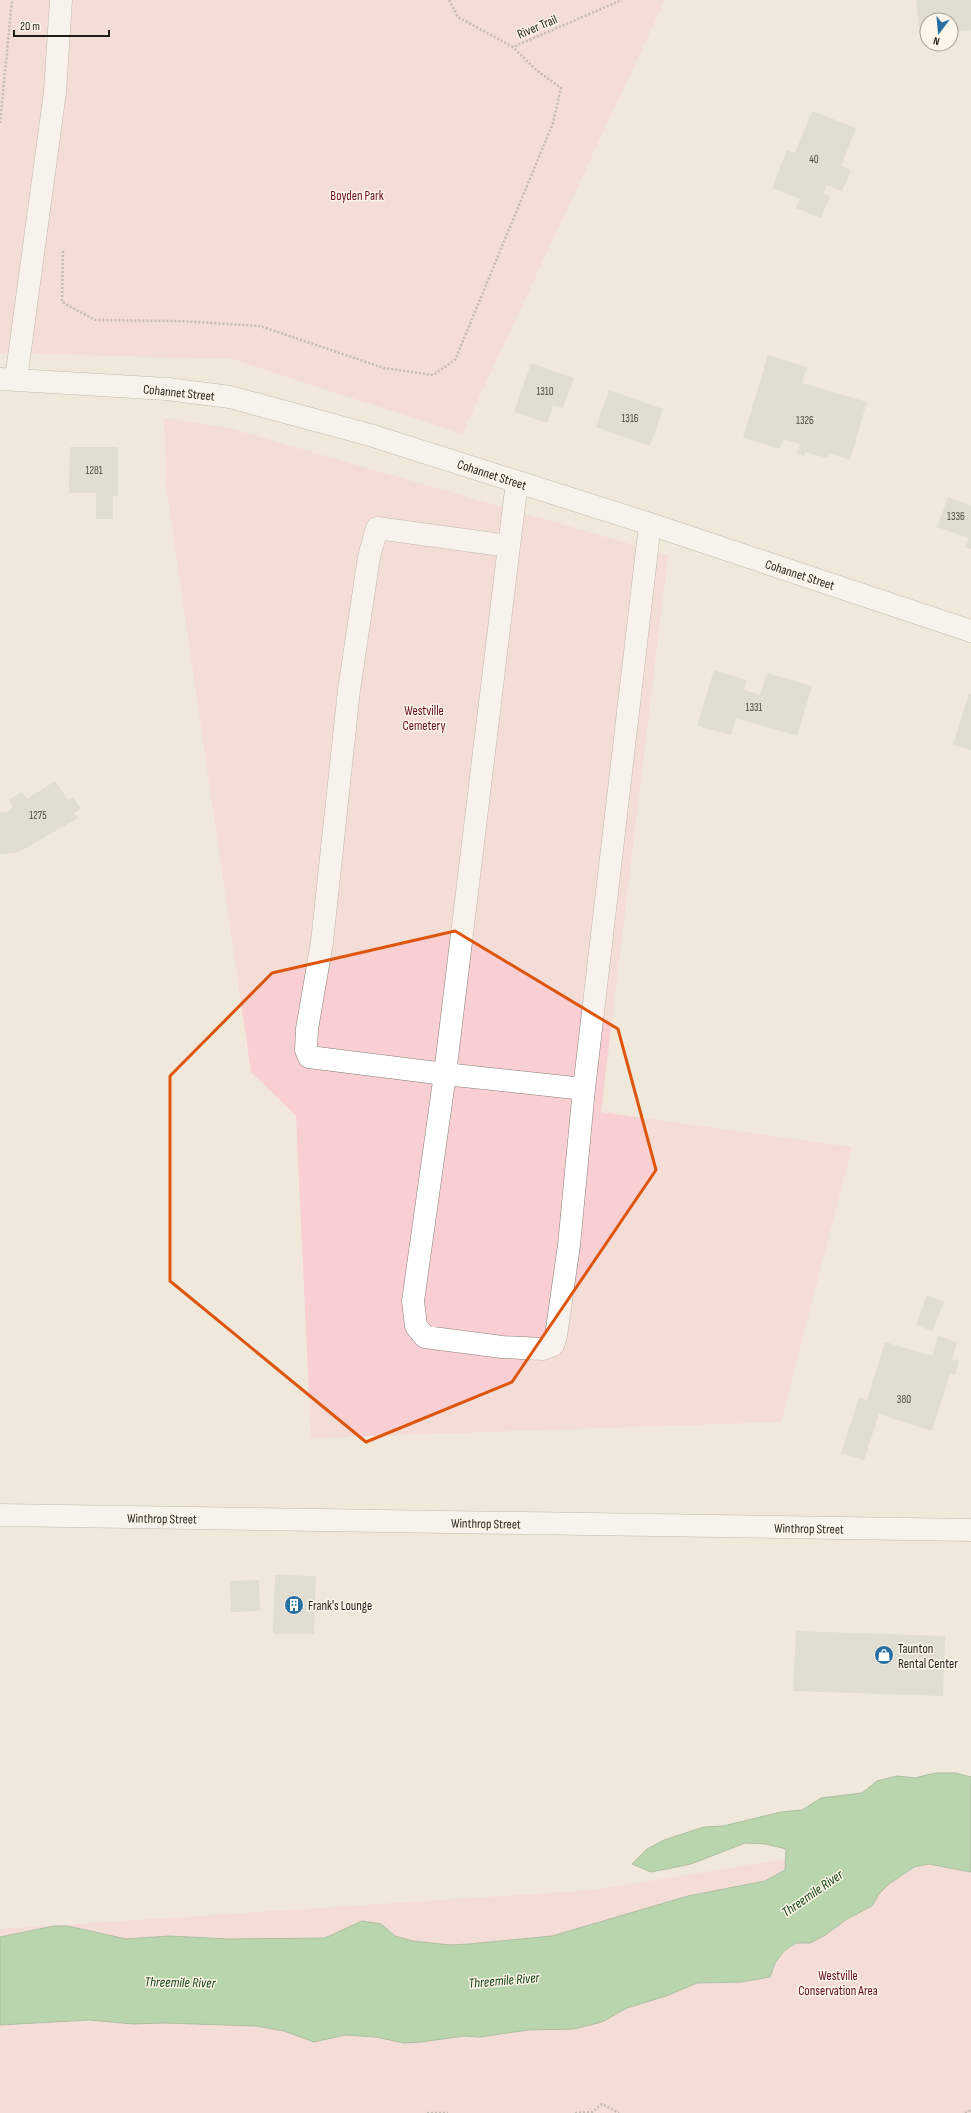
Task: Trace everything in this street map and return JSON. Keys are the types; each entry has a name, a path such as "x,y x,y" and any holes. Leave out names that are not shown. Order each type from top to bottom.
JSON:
{"main road":[{"path":"8,379 55,92 61,0"},
{"name":"Cohannet Street","path":"8,379 167,389 230,397 370,435 650,524 971,631"},
{"path":"516,482 446,1074 413,1301 416,1326 425,1337 502,1347 543,1349 553,1345 556,1336 569,1245 584,1089 650,524"},
{"path":"509,546 377,528 369,557 349,690 322,942 307,1029 306,1050 309,1057 584,1089"},
{"name":"Winthrop Street","path":"0,1515 971,1530"}],"path":[{"path":"0,123 12,0"},
{"name":"River Trail","path":"449,0 458,17 512,47 622,0"},
{"path":"63,244 62,302 95,320 180,321 260,326 384,368 433,376 455,360 553,123 561,88 536,70 512,47"},
{"path":"575,2113 592,2112 602,2104 619,2113"},
{"path":"965,2113 971,2110"},
{"path":"427,2113 448,2113"}],"highlighted area":[{"path":"455,931 618,1029 656,1170 512,1382 366,1442 170,1281 170,1076 272,973"}],"green space":[{"name":"Boyden Park","path":"0,0 665,0 462,434 232,359 0,353"},
{"name":"Westville Cemetery","path":"164,418 232,429 668,555 601,1112 852,1147 781,1422 311,1438 296,1116 251,1072 166,485"},
{"name":"Westville Conservation Area","path":"971,1828 971,2113 0,2113 0,1929 595,1890"}],"water":[{"name":"Threemile River","path":"935,1773 955,1773 971,1777 971,1872 929,1864 914,1867 889,1884 879,1894 872,1906 847,1919 824,1936 810,1943 796,1943 784,1951 775,1963 770,1977 741,1982 697,1983 669,1995 627,2008 602,2022 574,2029 528,2030 480,2037 464,2036 421,2042 404,2043 376,2037 345,2035 314,2042 284,2031 256,2026 163,2023 133,2024 89,2020 0,2025 0,1937 54,1926 68,1926 126,1939 170,1936 228,1939 325,1938 362,1921 381,1924 395,1936 413,1941 450,1945 552,1936 688,1896 765,1881 785,1870 786,1849 766,1844 745,1843 691,1864 651,1872 632,1864 647,1849 664,1840 704,1827 723,1826 781,1812 802,1810 821,1798 862,1793 877,1781 897,1776 915,1778"}],"building":[{"path":"916,0 971,0 971,30 959,31 959,12 919,12 919,26"},
{"path":"812,111 856,128 841,166 851,170 842,191 827,185 823,194 830,196 821,218 796,208 800,199 772,188 787,150 795,153"},
{"path":"768,355 807,367 802,383 867,402 850,460 829,453 827,458 805,452 804,456 797,454 800,444 783,439 780,449 743,438"},
{"path":"531,363 574,378 563,408 553,405 547,423 514,412"},
{"path":"609,390 663,409 650,446 596,427"},
{"path":"70,447 118,447 118,496 113,496 113,519 96,519 96,493 69,493"},
{"path":"948,497 971,506 971,549 965,547 969,538 937,527"},
{"path":"714,670 747,680 744,690 760,695 767,673 812,686 797,736 736,718 731,735 697,726"},
{"path":"969,693 971,694 971,750 953,745"},
{"path":"55,781 68,800 73,797 81,809 74,813 78,818 17,853 0,854 0,812 6,812 13,807 9,800 22,792 27,799"},
{"path":"927,1295 944,1302 932,1331 916,1325"},
{"path":"938,1336 957,1342 952,1359 959,1361 955,1375 950,1374 932,1431 879,1414 864,1460 841,1453 859,1398 867,1400 885,1342 932,1356"},
{"name":"Frank's Lounge","path":"275,1575 316,1576 314,1634 273,1634"},
{"path":"259,1580 260,1611 231,1612 230,1581"},
{"path":"796,1631 945,1636 943,1696 793,1691"}],"place":[{"name":"Frank's Lounge","path":"294,1605"},
{"name":"Taunton Rental Center","path":"884,1655"}]}
